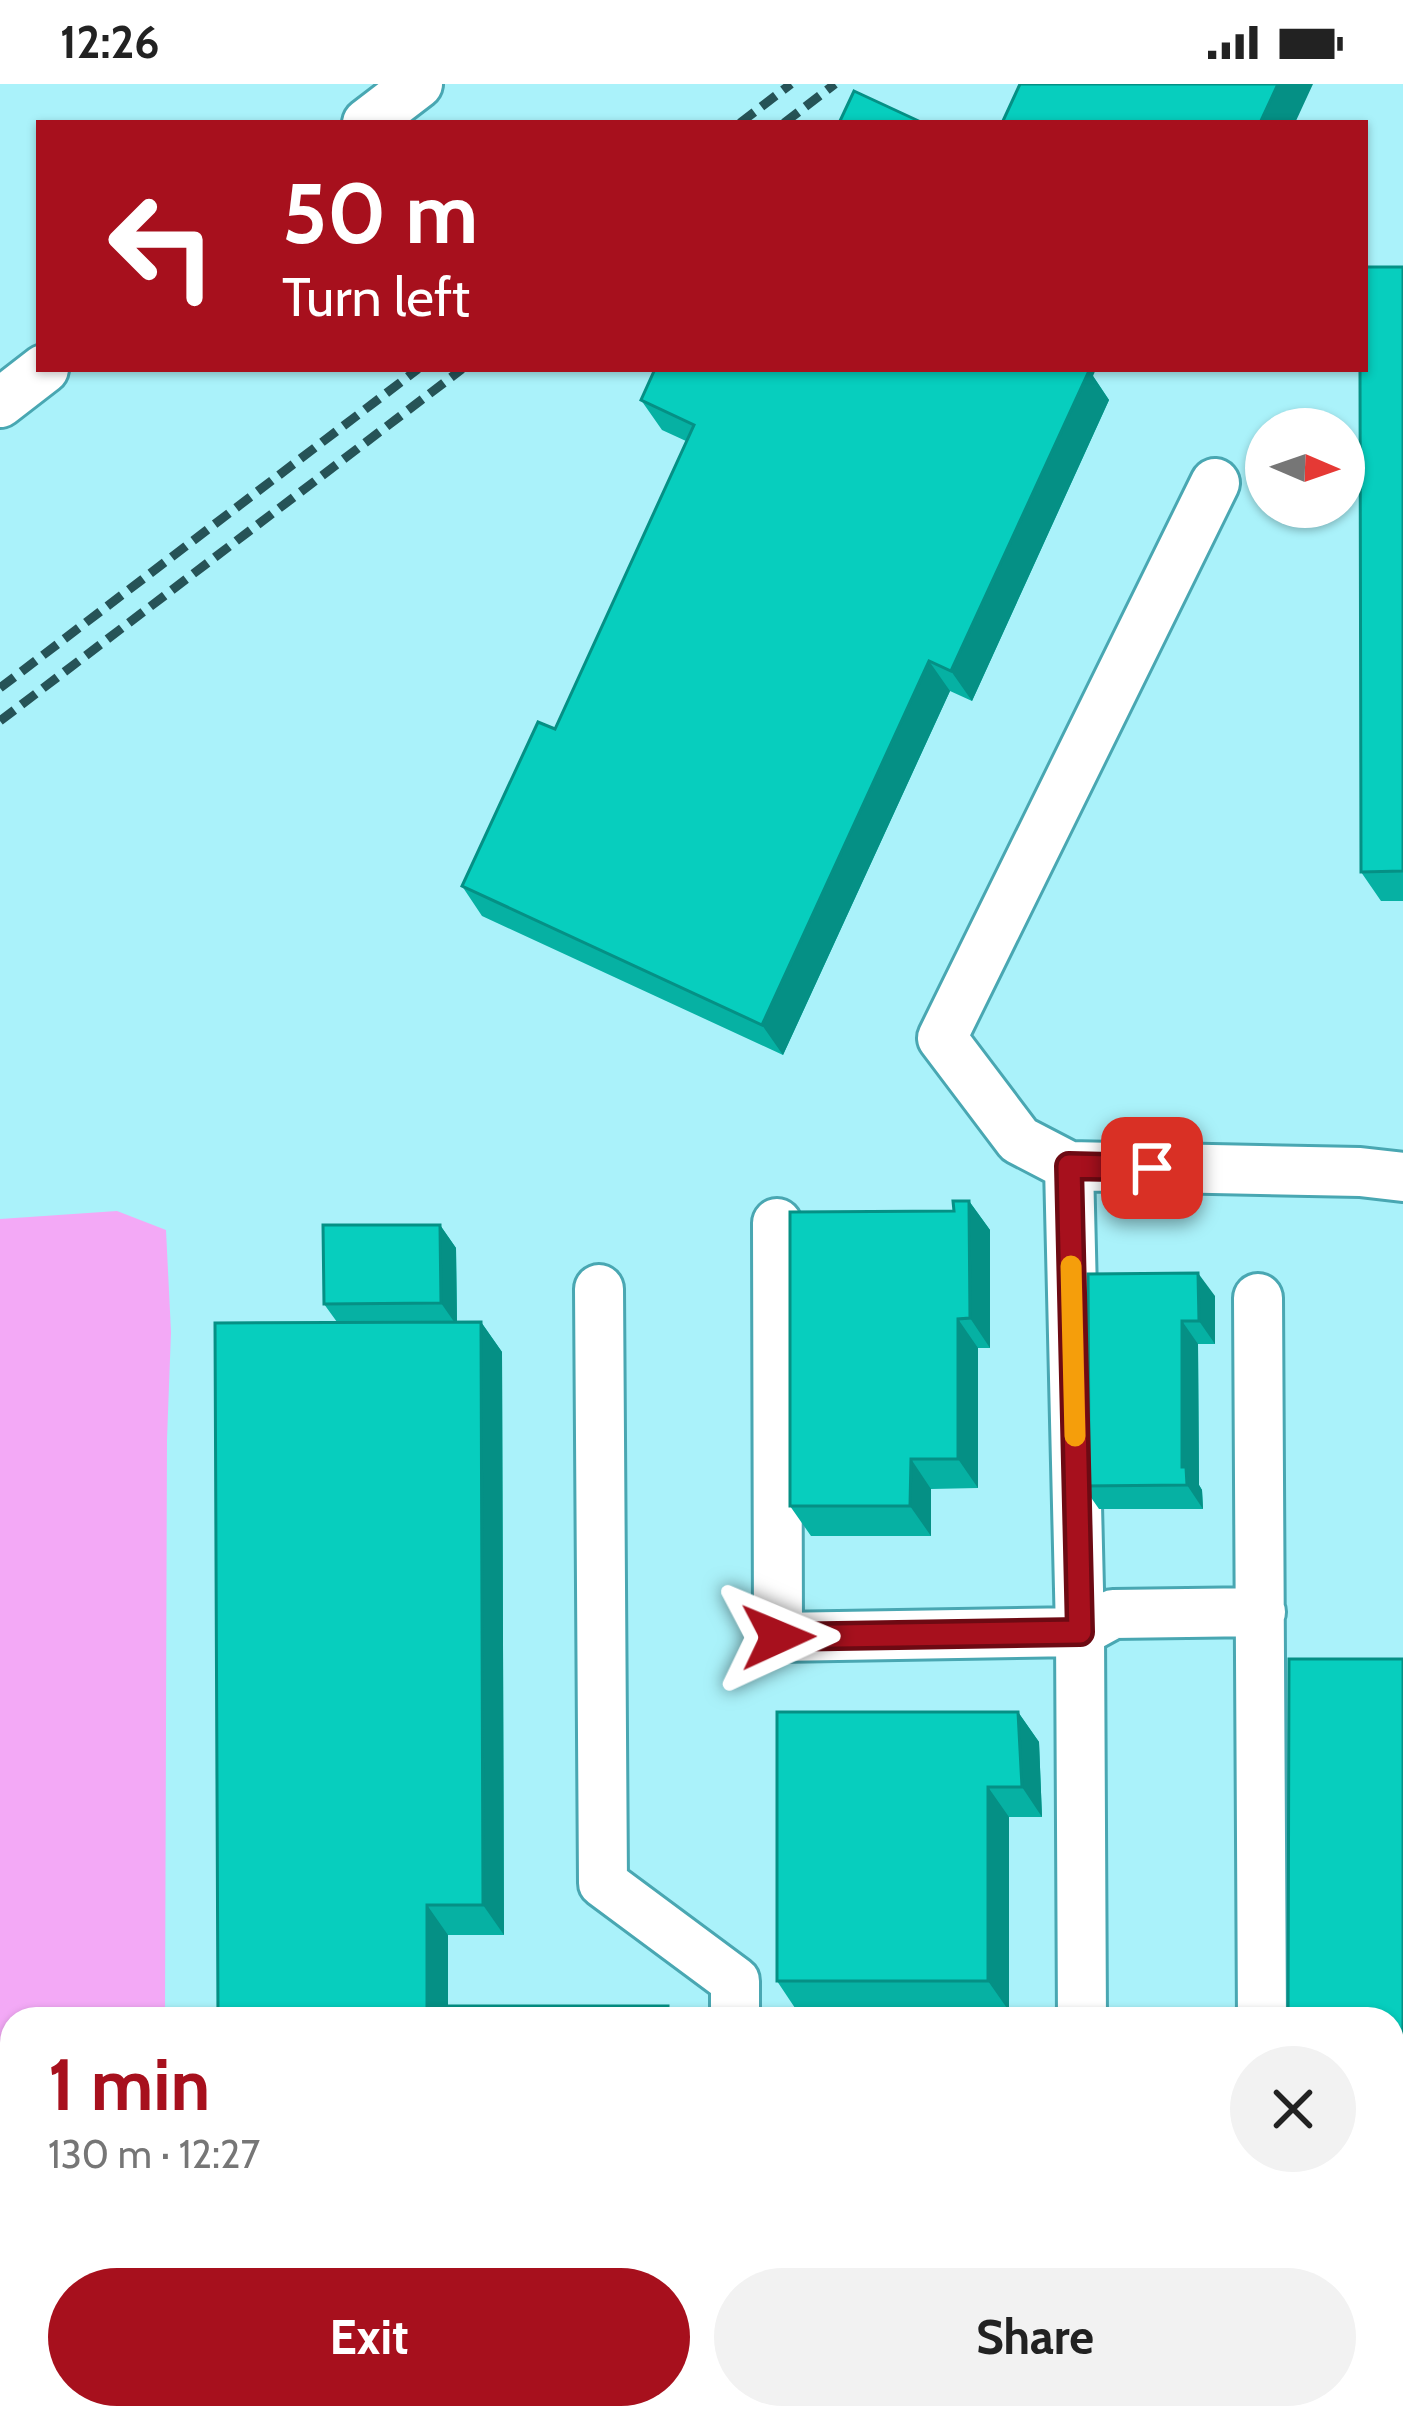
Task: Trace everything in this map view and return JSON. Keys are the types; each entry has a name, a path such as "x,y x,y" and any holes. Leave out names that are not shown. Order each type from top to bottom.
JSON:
{"street":[{"path":"371,120 418,84"},
{"path":"0,403 40,372"},
{"path":"1215,483 942,1038 1019,1139 1069,1166 1403,1177"},
{"path":"1069,1166 1080,1632 1082,2007"},
{"path":"776,1223 778,1637 1080,1632 1113,1614 1261,1612"},
{"path":"598,1289 603,1883 735,2000"},
{"path":"1258,1298 1262,2007"}],"shaded area":[{"path":"117,1211 166,1230 171,1332 165,2007 0,2007 0,1219"}],"building":[{"path":"1020,84 1278,84 1261,120 1003,120"},
{"path":"854,91 917,120 840,120"},
{"path":"1368,267 1403,267 1403,871 1361,872 1360,528 1365,528 1365,408 1360,408 1360,372 1368,372"},
{"path":"654,372 1089,372 951,671 929,661 762,1025 462,886 538,722 555,729 694,425 641,400"},
{"path":"953,1201 969,1201 970,1318 958,1319 958,1459 911,1459 910,1506 790,1506 790,1212 954,1211"},
{"path":"323,1225 440,1225 441,1303 324,1304"},
{"path":"1198,1273 1199,1321 1182,1321 1182,1467 1186,1467 1187,1485 1083,1486 1083,1467 1089,1467 1088,1274"},
{"path":"481,1322 483,1905 427,1905 427,2006 668,2007 218,2007 215,1323"},
{"path":"1289,1659 1403,1659 1403,2007 1288,2007"},
{"path":"777,1712 1018,1712 1022,1787 988,1787 988,1981 777,1981"}],"railway":[{"path":"744,120 791,84"},
{"path":"788,120 835,84"},
{"path":"0,688 414,372"},
{"path":"0,721 458,372"}],"slow traffic":[{"path":"1071,1266 1075,1436"}],"route":[{"path":"778,1637 1080,1632 1069,1166 1152,1168"}]}
